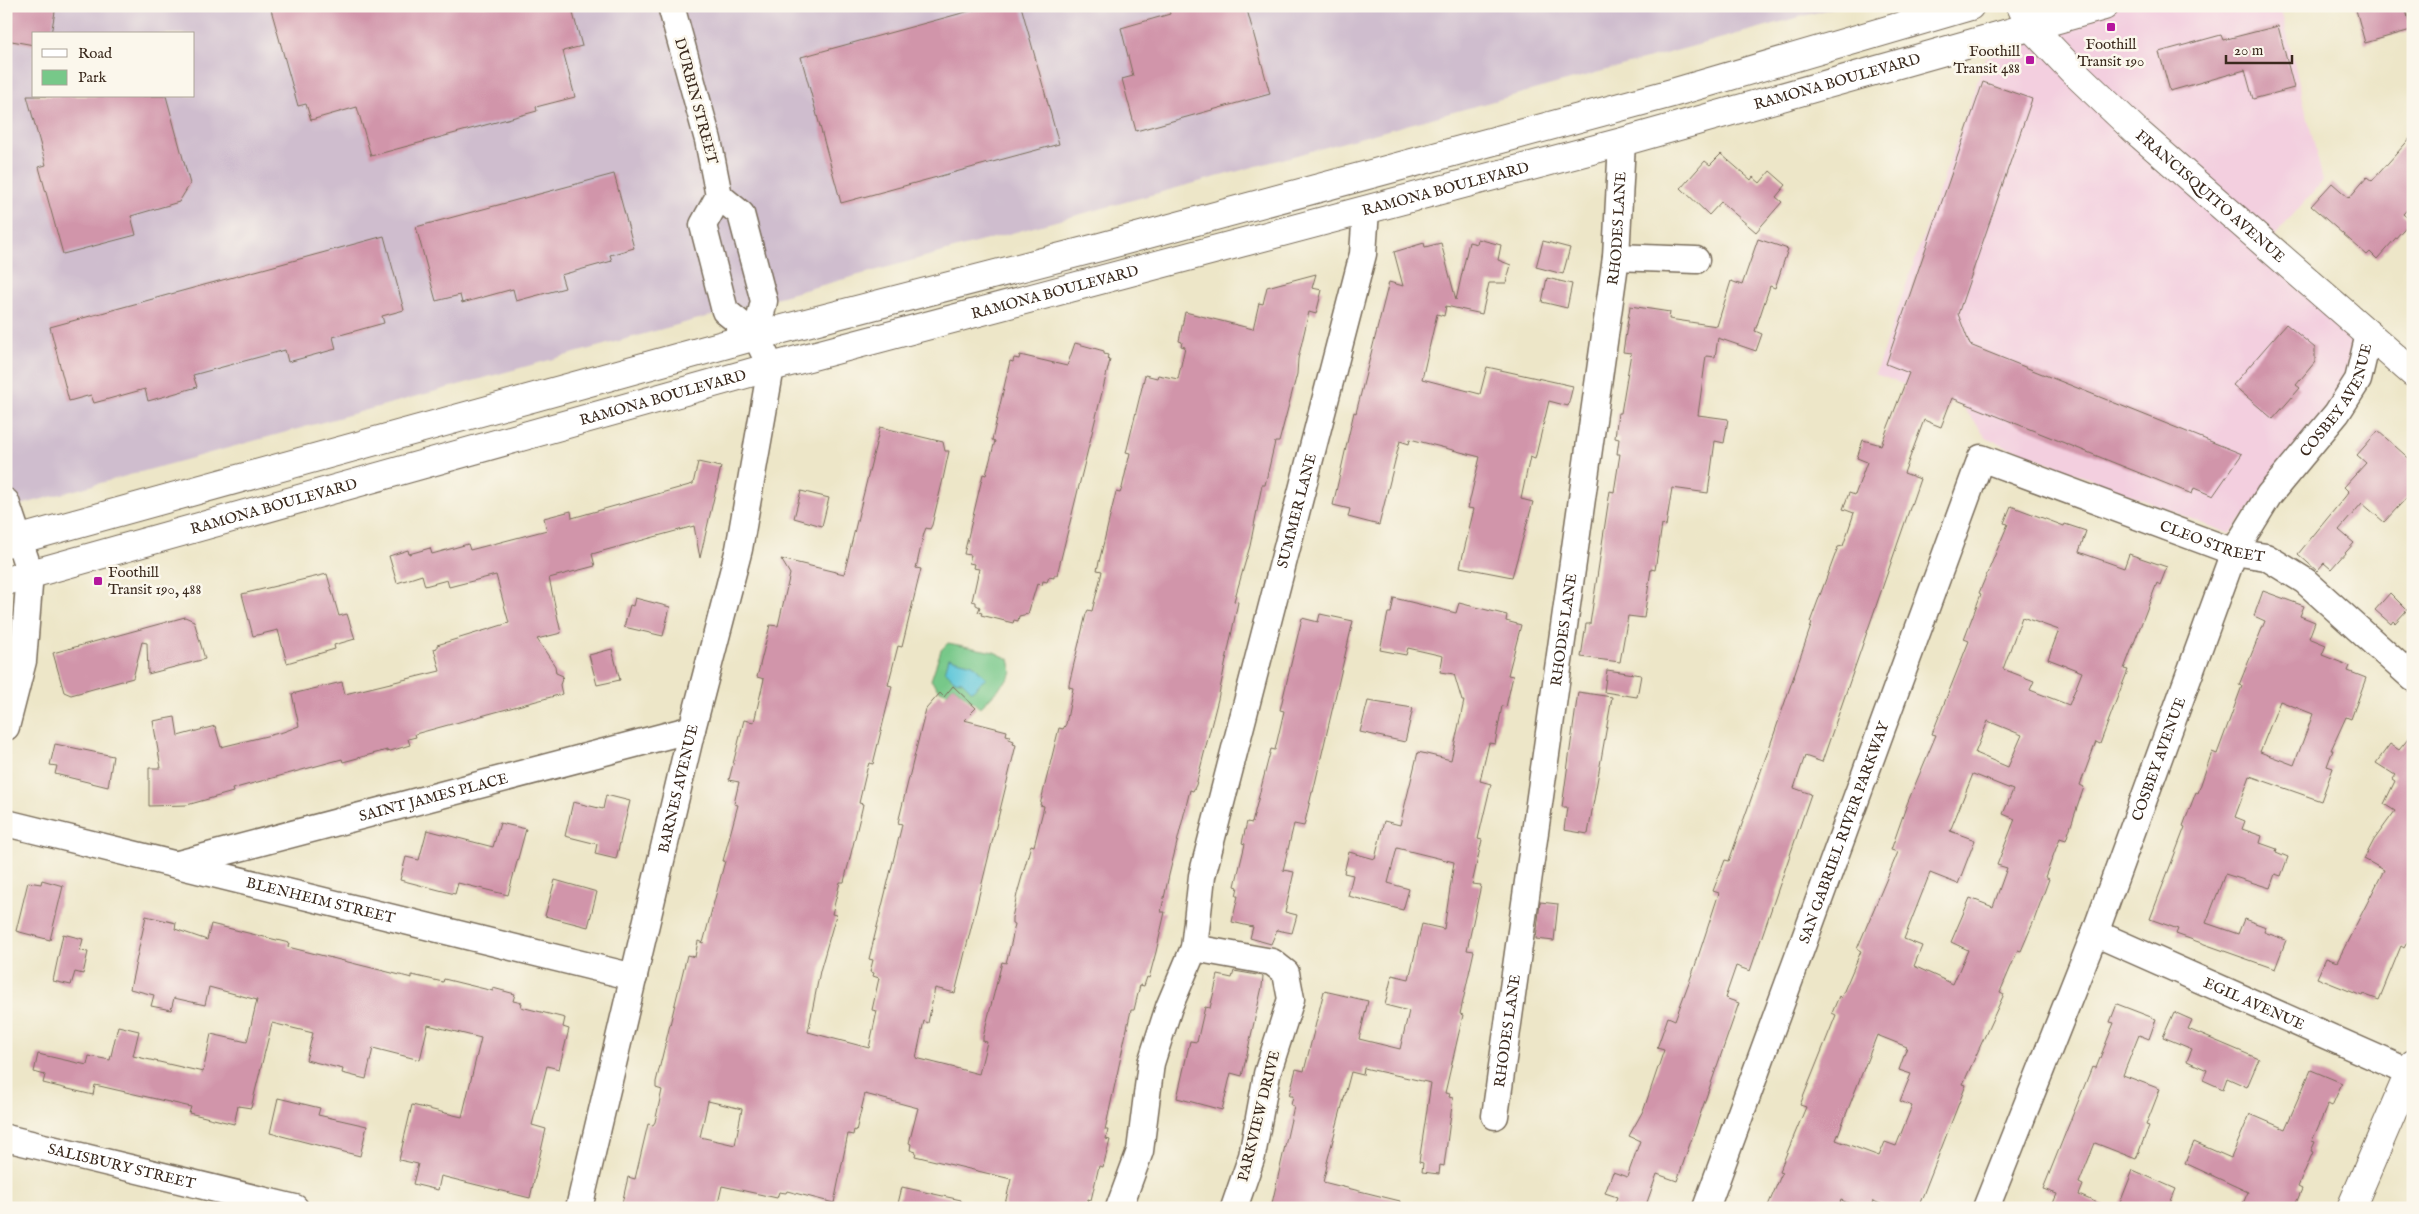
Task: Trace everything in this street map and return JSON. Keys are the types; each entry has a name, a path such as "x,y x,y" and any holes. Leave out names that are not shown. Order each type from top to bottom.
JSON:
{"main road":[{"path":"12,542 756,336 1100,247 1662,95 1970,6"},
{"name":"RAMONA BOULEVARD","path":"18,577 771,367 1622,142 2026,16 2104,6"},
{"name":"FRANCISQUITO AVENUE","path":"2026,16 2072,70 2136,131 2413,373"},
{"path":"2351,1208 2412,1070"}],"street":[{"name":"DURBIN STREET","path":"671,6 708,140 719,196"},
{"name":"RHODES LANE","path":"1495,1116 1616,257 1622,142"},
{"path":"756,336 764,302 741,214 719,196 703,226 725,311 756,336 771,367"},
{"name":"SUMMER LANE","path":"1194,948 1202,876 1363,254 1366,210"},
{"path":"1616,257 1696,260"},
{"name":"COSBEY AVENUE","path":"1986,1208 2095,933 2234,552 2269,495 2337,414 2358,380 2369,334"},
{"name":"BARNES AVENUE","path":"579,1208 692,729 739,549 771,367"},
{"name":"CLEO STREET","path":"1981,458 2234,552 2266,557 2305,580 2413,678"},
{"name":"SAN GABRIEL RIVER PARKWAY","path":"1706,1208 1981,458"},
{"path":"6,502 18,577 23,661 6,727"},
{"name":"SAINT JAMES PLACE","path":"175,865 692,729"},
{"name":"BLENHEIM STREET","path":"6,823 634,977"},
{"name":"EGIL AVENUE","path":"2095,933 2412,1070"},
{"path":"1119,1208 1140,1151 1151,1063 1169,1008 1194,948"},
{"name":"PARKVIEW DRIVE","path":"1194,948 1272,962 1286,973 1291,999 1267,1074 1252,1156 1234,1208"},
{"name":"SALISBURY STREET","path":"6,1138 295,1208"}],"shaded area":[{"path":"6,6 1840,6 6,509"},
{"path":"2015,6 2280,6 2323,180 2261,252 2359,339 2328,412 2230,534 1988,439 1962,406 1875,374 1986,57 2024,45"}],"green space":[{"path":"948,643 994,652 1009,659 1012,672 1009,678 980,708 953,686 947,693 938,689 931,680 941,650"}],"water":[{"path":"949,658 973,664 986,678 972,691 962,681 954,680 945,671"}],"building":[{"path":"6,6 56,6 51,32 32,32 32,45 6,40"},
{"path":"270,6 571,6 582,46 563,51 575,97 536,107 537,111 371,156 357,107 311,120 306,104 298,106"},
{"path":"988,6 1021,6 1059,144 841,203 801,57"},
{"path":"1168,6 1246,6 1270,94 1136,131 1122,79 1133,76 1121,28 1170,14"},
{"path":"2355,6 2405,6 2411,30 2365,43"},
{"path":"2278,26 2294,88 2253,99 2245,70 2170,91 2159,52 2221,35 2223,40"},
{"path":"1983,82 2032,99 1958,314 1970,345 2242,454 2213,496 2194,488 2192,494 1952,398 1941,427 1924,420 1904,473 1920,479 1822,762 1805,756 1794,788 1811,794 1750,971 1736,966 1725,998 1739,1003 1677,1181 1657,1174 1645,1208 1613,1208 1617,1197 1605,1193 1613,1172 1627,1177 1640,1141 1629,1136 1644,1109 1664,1050 1657,1048 1668,1017 1675,1020 1695,966 1719,893 1713,891 1725,860 1729,861 1812,623 1810,622 1838,547 1843,546 1854,513 1843,509 1849,493 1855,495 1867,462 1857,458 1863,440 1881,445 1909,373 1886,364"},
{"path":"27,96 32,96 32,98 167,98 190,184 179,202 131,216 136,235 63,254 39,167 46,165"},
{"path":"2413,135 2413,203 2403,214 2411,221 2377,259 2370,252 2367,255 2311,206 2332,183 2349,198 2367,177 2372,181"},
{"path":"1721,154 1751,180 1753,177 1760,183 1770,171 1786,185 1776,197 1782,202 1756,232 1721,202 1709,215 1681,188 1705,161 1710,165"},
{"path":"614,174 634,248 610,255 612,261 561,275 565,288 516,301 513,289 462,303 460,295 436,301 416,227"},
{"path":"384,236 404,310 382,316 384,323 333,337 336,349 288,362 285,350 193,375 197,387 148,401 145,389 94,403 91,395 69,401 50,327"},
{"path":"1478,239 1501,245 1498,260 1511,265 1506,283 1489,283 1482,314 1446,306 1444,316 1437,314 1422,379 1480,394 1487,367 1573,386 1568,406 1549,401 1535,459 1530,457 1521,499 1533,502 1512,577 1460,567 1474,509 1468,508 1480,457 1410,439 1409,444 1400,441 1379,525 1348,517 1350,509 1333,505 1354,412 1356,413 1389,282 1403,286 1394,252 1424,243 1425,247 1441,243 1456,300 1469,242 1477,244"},
{"path":"1758,239 1788,249 1775,288 1770,286 1755,331 1762,334 1756,351 1718,338 1715,357 1706,356 1698,415 1728,419 1724,443 1715,441 1708,493 1672,488 1666,526 1662,525 1655,570 1651,569 1644,618 1628,616 1620,662 1581,657 1586,624 1590,624 1610,491 1614,492 1620,454 1617,454 1619,439 1615,438 1618,413 1621,413 1631,353 1623,352 1630,306 1670,312 1669,319 1717,326 1731,281 1742,285"},
{"path":"1543,241 1570,248 1563,274 1536,267"},
{"path":"1316,274 1312,288 1322,290 1316,314 1309,312 1298,359 1297,374 1279,442 1275,442 1265,485 1262,485 1250,546 1234,601 1238,602 1218,699 1196,785 1193,791 1190,790 1169,875 1161,912 1165,912 1149,978 1147,977 1144,986 1140,985 1134,1010 1131,1010 1105,1130 1108,1130 1106,1139 1110,1140 1103,1167 1099,1166 1091,1200 1088,1199 1085,1208 1004,1208 1011,1179 915,1156 916,1152 910,1150 911,1144 909,1143 918,1108 865,1094 856,1131 854,1130 853,1135 848,1134 834,1203 787,1191 786,1193 779,1192 777,1198 722,1186 717,1208 621,1208 628,1177 635,1179 648,1124 653,1125 655,1122 662,1090 656,1088 656,1082 687,955 695,957 698,941 703,943 725,861 723,861 738,805 734,804 739,782 729,780 744,720 754,722 764,679 757,677 770,625 778,626 790,574 781,559 844,574 880,427 943,442 945,451 949,451 943,479 932,525 930,529 926,528 924,533 916,568 921,569 902,647 898,646 888,685 892,686 873,764 869,763 867,769 859,803 863,804 862,809 844,882 840,882 832,914 836,915 820,971 808,1032 869,1048 877,1011 872,1010 879,978 873,976 874,973 870,972 873,960 869,959 901,829 902,824 898,823 926,709 940,693 944,697 953,686 976,708 964,720 1007,731 1006,735 1010,736 1009,739 1014,741 1013,744 1016,745 955,993 935,988 928,1023 924,1021 916,1058 979,1074 987,1042 983,1041 983,1037 1002,962 1006,963 1011,944 1015,924 1012,923 1012,918 1017,894 1031,845 1034,846 1043,811 1044,806 1040,805 1059,728 1063,729 1066,724 1073,688 1069,687 1069,684 1086,614 1088,610 1092,611 1101,576 1102,571 1097,570 1116,492 1120,493 1122,488 1130,453 1126,452 1145,375 1157,378 1158,375 1178,379 1185,347 1181,346 1182,342 1179,341 1185,312 1253,329 1259,303 1263,304 1267,287","holes":["708,1101 742,1109 735,1145 700,1137"]},
{"path":"1547,278 1572,284 1567,308 1542,302"},
{"path":"2286,324 2315,348 2315,362 2296,385 2300,388 2273,419 2233,385"},
{"path":"1075,343 1104,351 1104,354 1108,355 1107,359 1110,360 1057,575 1054,575 1054,578 1049,577 1047,582 1043,581 1042,585 1037,584 1028,614 1019,616 1018,621 1014,620 1013,623 981,615 982,613 978,612 980,607 976,605 976,602 972,601 979,569 973,568 974,564 969,563 971,555 964,554 983,474 986,475 995,441 992,440 1010,361 1013,362 1014,358 1019,359 1020,355 1067,366"},
{"path":"2378,431 2413,462 2413,491 2384,522 2362,503 2339,530 2354,543 2331,569 2324,563 2317,571 2298,554 2349,492 2344,487 2366,463 2357,455"},
{"path":"698,462 721,467 700,558 694,526 592,554 595,566 549,578 561,633 537,639 555,666 556,673 563,676 560,685 562,694 415,734 416,737 408,739 410,745 387,752 387,750 343,762 342,759 232,789 233,792 187,805 149,806 149,768 161,768 153,721 175,717 178,736 215,726 221,747 283,732 299,726 292,694 342,682 345,694 440,671 434,649 437,648 437,645 509,623 496,575 449,587 447,580 425,586 422,575 397,583 389,556 408,550 409,554 430,548 432,554 468,544 470,550 547,530 544,518 571,511 572,518 693,484"},
{"path":"801,491 829,498 822,526 794,518"},
{"path":"2011,506 2064,526 2065,524 2086,531 2079,552 2124,568 2129,554 2167,567 2160,585 2157,583 2124,669 2128,670 2100,744 2096,742 2080,785 2084,787 2066,840 2060,838 2045,877 2049,879 2033,923 2021,951 2018,950 2000,992 2004,994 1963,1084 1966,1085 1918,1208 1891,1208 1873,1201 1870,1208 1860,1208 1841,1200 1838,1208 1767,1208 1782,1173 1779,1172 1806,1107 1800,1105 1836,1015 1832,1013 1839,996 1841,998 1861,951 1857,949 1898,852 1891,850 1907,804 1936,735 1932,734 1969,641 1964,639 1981,594 1979,593 2008,524 2004,523","holes":["2022,617 2059,630 2048,659 2082,672 2069,705 2030,690 2034,681 2003,669","1988,721 2022,735 2008,767 1975,753","1973,774 2013,790 2003,814 2015,819 1997,865 2007,868 1993,907 1970,898 1951,942 1968,950 1953,984 1914,966 1922,946 1904,939 1930,873 1958,884 1975,840 1950,831","1877,1035 1907,1047 1899,1070 1911,1074 1900,1101 1912,1106 1896,1146 1885,1142 1879,1156 1836,1140"]},
{"path":"327,574 339,616 347,614 355,639 334,645 335,649 287,663 278,630 253,636 242,594"},
{"path":"2263,591 2304,606 2300,616 2315,622 2309,638 2326,645 2322,655 2350,666 2348,671 2366,678 2351,719 2346,717 2331,750 2333,750 2327,766 2333,768 2321,801 2250,776 2235,817 2245,821 2242,829 2262,836 2260,843 2277,849 2276,852 2288,857 2281,876 2275,874 2270,888 2225,874 2206,923 2238,934 2244,919 2266,927 2264,932 2286,940 2275,969 2176,934 2178,929 2150,919 2212,752 2217,754 2242,686 2239,685 2265,621 2254,616","holes":["2280,701 2313,714 2294,765 2260,752"]},
{"path":"2390,593 2407,610 2395,623 2393,621 2391,624 2375,610"},
{"path":"635,598 670,607 663,636 624,627 630,605 633,606"},
{"path":"1394,598 1456,613 1459,603 1507,615 1506,621 1521,625 1508,675 1513,676 1506,707 1502,706 1495,744 1489,743 1480,781 1491,784 1478,839 1482,840 1472,884 1481,885 1467,950 1474,951 1460,1014 1463,1015 1445,1093 1450,1094 1449,1097 1453,1098 1444,1166 1440,1165 1439,1174 1422,1172 1423,1163 1419,1162 1431,1083 1364,1068 1363,1075 1351,1072 1323,1182 1400,1201 1399,1208 1271,1208 1294,1106 1291,1105 1293,1096 1289,1096 1296,1069 1304,1071 1324,991 1368,1001 1359,1039 1400,1049 1409,1011 1385,1005 1392,975 1409,979 1422,924 1444,929 1454,862 1397,848 1388,883 1409,889 1403,910 1348,896 1353,875 1344,873 1349,852 1375,859 1384,821 1400,825 1418,752 1451,760 1464,701 1462,701 1454,674 1440,672 1443,656 1408,648 1406,655 1380,650 1388,613 1391,613"},
{"path":"1320,614 1353,621 1304,826 1294,824 1283,870 1294,872 1285,912 1297,915 1292,933 1277,930 1271,944 1250,938 1253,927 1232,922 1238,896 1236,896 1238,887 1235,886 1245,844 1242,843 1247,822 1252,823 1271,749 1275,750 1284,711 1280,710 1302,618 1318,622"},
{"path":"185,617 194,621 205,659 148,674 147,643 142,642 133,678 71,695 64,692 53,653"},
{"path":"612,649 620,680 597,685 589,655"},
{"path":"1607,670 1641,675 1637,697 1604,692"},
{"path":"1578,692 1612,697 1588,834 1564,830 1567,807 1562,807"},
{"path":"1368,701 1413,708 1405,742 1360,732"},
{"path":"2413,733 2413,932 2404,948 2401,946 2379,1000 2363,994 2362,996 2317,978 2326,958 2337,962 2384,870 2364,859 2374,840 2395,811 2384,804 2395,781 2392,779 2395,775 2376,763 2390,744 2399,750"},
{"path":"55,744 113,756 108,787 55,774 57,766 50,765"},
{"path":"606,795 630,801 616,859 595,854 597,844 565,836 573,802 603,809"},
{"path":"500,823 526,829 508,895 458,883 455,894 400,880 406,857 419,860 427,830 493,847"},
{"path":"42,880 63,886 50,940 16,931 28,882 41,884"},
{"path":"555,880 597,892 588,927 545,916"},
{"path":"1540,902 1558,904 1554,941 1536,939"},
{"path":"146,916 176,923 175,929 207,940 211,924 289,943 288,947 412,978 412,975 443,982 444,979 493,991 493,988 515,994 513,1001 522,1003 521,1007 565,1018 563,1027 569,1029 559,1069 547,1066 532,1125 546,1129 530,1198 441,1176 438,1190 413,1184 418,1164 399,1160 412,1105 462,1117 481,1038 428,1025 420,1060 373,1048 366,1079 342,1073 343,1069 306,1060 313,1033 272,1023 251,1108 238,1106 234,1124 189,1113 191,1107 95,1085 93,1095 43,1083 45,1075 34,1072 38,1054 87,1065 89,1056 110,1060 118,1026 139,1031 133,1056 203,1072 211,1034 247,1042 257,1000 209,987 205,1005 174,998 171,1010 151,1006 154,995 130,989"},
{"path":"63,934 83,939 80,951 88,952 83,974 75,972 71,985 53,981"},
{"path":"1234,971 1263,976 1242,1076 1231,1073 1222,1110 1177,1098 1190,1041 1197,1042 1205,1007 1210,1008 1218,975 1232,978"},
{"path":"2117,1004 2156,1019 2149,1039 2139,1035 2123,1075 2160,1089 2146,1125 2149,1126 2136,1159 2095,1143 2079,1183 2083,1185 2079,1195 2109,1208 2051,1208 2057,1194 2043,1189 2092,1067 2096,1068 2114,1023 2110,1022"},
{"path":"2174,1012 2192,1020 2188,1029 2259,1059 2247,1087 2227,1078 2223,1089 2203,1080 2207,1070 2187,1061 2192,1049 2163,1037"},
{"path":"2311,1070 2342,1083 2332,1106 2328,1104 2312,1141 2315,1142 2311,1151 2313,1152 2298,1187 2302,1189 2294,1208 2241,1208 2248,1192 2185,1163 2194,1142 2231,1158 2250,1114 2285,1129"},
{"path":"278,1098 320,1108 318,1115 367,1126 360,1156 270,1133"},
{"path":"2133,1170 2176,1189 2168,1208 2118,1208"},
{"path":"902,1187 961,1200 960,1208 897,1208"}],"place":[{"name":"Foothill Transit 190","path":"2111,27"},
{"name":"Foothill Transit 488","path":"2030,60"},
{"name":"Foothill Transit 190, 488","path":"98,581"}]}
